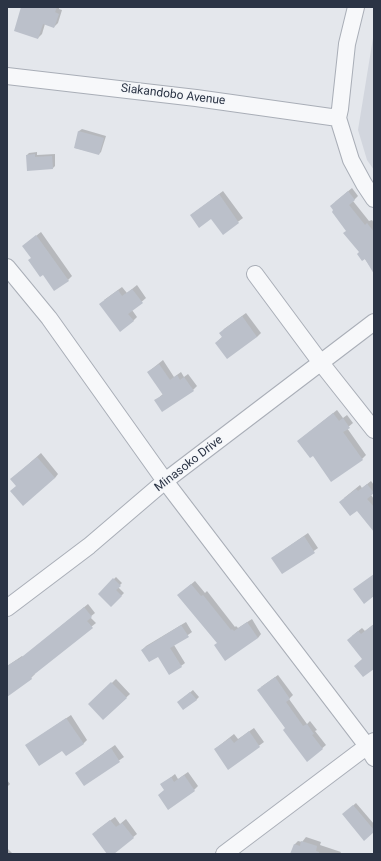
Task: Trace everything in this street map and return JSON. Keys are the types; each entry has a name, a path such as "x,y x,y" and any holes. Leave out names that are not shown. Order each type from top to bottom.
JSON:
{"street":[{"path":"356,7 347,44 338,118 351,160 374,199"},
{"name":"Siakandobo Avenue","path":"7,76 196,98 338,118"},
{"path":"7,267 49,318 165,481 372,748 224,854"},
{"path":"255,274 321,363 374,430"},
{"name":"Minasoko Drive","path":"7,608 89,546 165,481 374,322"}],"shaded area":[{"path":"374,32 374,170 367,160 358,130"}],"building":[{"path":"21,7 57,7 55,12 59,14 54,28 43,24 38,39 14,31"},
{"path":"78,131 104,138 99,155 74,148"},
{"path":"35,154 35,157 52,156 53,169 27,171 26,155"},
{"path":"348,191 355,200 349,205 365,225 367,223 374,232 374,274 365,259 362,261 357,254 359,252 343,233 346,231 332,212 333,210 330,206"},
{"path":"219,194 239,223 223,235 211,219 199,228 190,215"},
{"path":"36,235 69,281 54,291 43,275 40,277 28,260 31,258 22,246"},
{"path":"132,289 143,303 128,314 134,321 120,332 99,304 118,290 122,296"},
{"path":"242,316 257,337 227,359 215,343 222,337 219,333"},
{"path":"159,364 170,380 177,375 180,380 184,377 194,391 162,412 154,400 163,395 147,372"},
{"path":"333,413 339,421 343,418 350,428 343,432 363,460 331,482 313,456 310,458 297,441"},
{"path":"37,457 55,478 23,506 10,491 16,486 10,479"},
{"path":"367,484 374,493 367,499 374,507 374,532 357,511 350,516 339,502 356,489 358,491"},
{"path":"304,536 315,553 282,574 271,558"},
{"path":"374,574 374,596 364,604 353,589"},
{"path":"113,578 121,586 116,590 122,596 111,607 98,594"},
{"path":"191,584 201,596 203,595 231,630 232,629 234,631 247,622 258,638 225,661 214,645 217,643 177,595"},
{"path":"84,607 92,617 87,621 93,628 31,677 32,679 7,697 7,666 18,660"},
{"path":"374,624 374,669 363,677 354,666 362,659 347,640 358,631 361,634"},
{"path":"181,625 189,637 170,648 182,667 169,675 158,657 149,662 141,650"},
{"path":"275,677 290,699 286,702 303,726 307,724 314,734 312,735 323,749 307,762 283,730 285,728 257,690"},
{"path":"111,682 127,698 103,720 88,704"},
{"path":"190,692 197,700 183,710 177,702"},
{"path":"66,718 84,744 66,756 62,751 39,766 25,745"},
{"path":"249,731 260,747 228,770 214,749 230,738 234,743"},
{"path":"111,748 120,762 84,786 75,773"},
{"path":"184,775 195,791 168,810 158,795 164,790 160,784 171,777 174,782"},
{"path":"353,805 374,830 374,832 364,841 342,814"},
{"path":"110,820 116,827 122,823 134,838 114,854 107,854 92,834"},
{"path":"301,841 317,846 316,851 319,852 319,854 290,854 294,844 300,846"}]}
